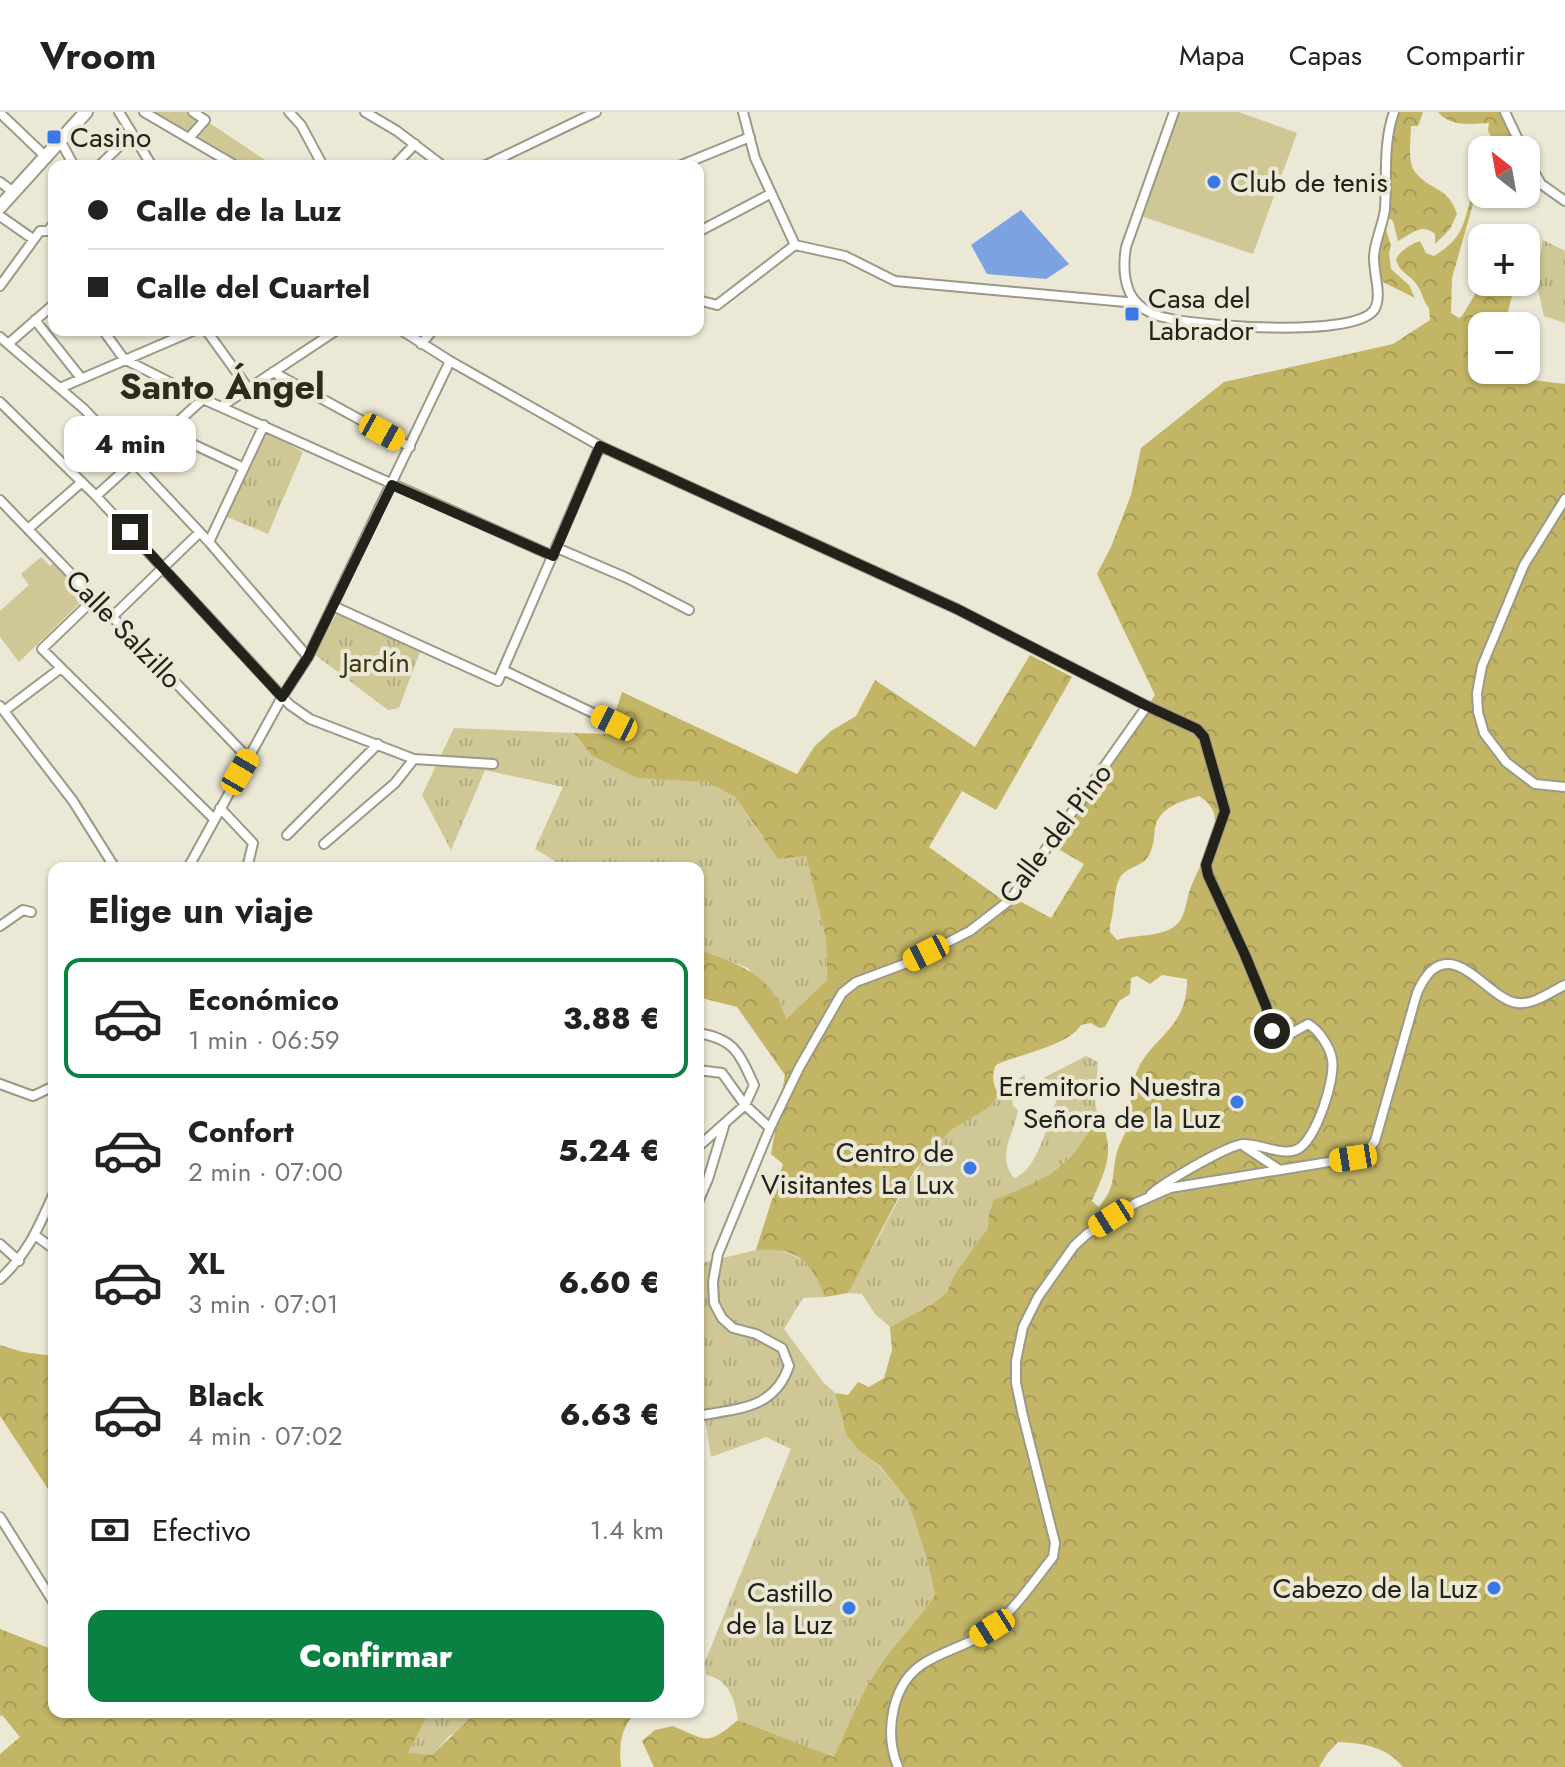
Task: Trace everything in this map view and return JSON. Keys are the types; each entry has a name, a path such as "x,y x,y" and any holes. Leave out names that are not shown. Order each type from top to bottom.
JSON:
{"main road":[{"path":"0,207 86,112"}],"street":[{"path":"119,112 148,160"},
{"path":"144,112 226,160"},
{"path":"189,138 205,120 193,112"},
{"path":"289,112 301,125 320,160"},
{"path":"365,112 435,160"},
{"path":"496,160 596,112"},
{"path":"743,112 770,194 795,245"},
{"path":"1174,112 1126,247 1127,281 1137,303 1152,314 1172,320 1279,328 1309,328 1366,318 1377,305 1374,255 1384,213 1387,143 1394,112"},
{"path":"1505,112 1516,136"},
{"path":"1,113 45,156"},
{"path":"105,160 132,134"},
{"path":"694,160 750,137"},
{"path":"60,140 71,160"},
{"path":"400,160 415,144"},
{"path":"1540,179 1545,187 1565,201"},
{"path":"0,182 12,191"},
{"path":"704,229 770,194"},
{"path":"0,216 33,239"},
{"path":"0,286 33,239 40,231 48,231"},
{"path":"704,302 717,305 795,245 845,256 895,281 1137,303"},
{"path":"8,344 48,309"},
{"path":"35,320 81,378"},
{"path":"107,336 124,359 203,399 392,485 627,578 689,610"},
{"path":"60,388 180,336"},
{"path":"210,336 248,388"},
{"path":"222,406 328,336"},
{"path":"410,336 600,446 957,609 1197,729 1204,737 1225,811 1206,865 1262,997 1272,1031 1283,1038 1308,1024 1315,1028 1332,1059 1333,1072 1320,1118 1301,1148 1292,1151 1241,1144 1203,1162 1087,1234 1074,1246 1038,1297 1023,1327 1016,1361 1016,1383 1055,1543 1053,1557 992,1628 915,1670 897,1697 891,1716 893,1755 898,1767"},
{"path":"421,344 428,336"},
{"path":"0,337 84,409 209,542 308,657"},
{"path":"191,862 282,697 308,657 450,361"},
{"path":"273,372 410,447"},
{"path":"96,496 203,399"},
{"path":"0,402 96,496 282,697 310,719 414,759 493,764"},
{"path":"209,542 264,425"},
{"path":"167,432 244,468"},
{"path":"333,606 498,681 600,446"},
{"path":"28,529 82,482"},
{"path":"1565,499 1524,565 1482,666 1477,693 1484,733 1506,762 1535,784 1565,787"},
{"name":"Calle Salzillo","path":"0,500 248,758"},
{"path":"112,617 199,533"},
{"path":"94,599 42,649 214,819"},
{"path":"61,668 2,709 73,801 111,862"},
{"path":"503,670 614,723"},
{"name":"Calle del Pino","path":"704,1415 755,1405 772,1395 784,1382 789,1366 782,1348 756,1334 733,1328 722,1318 714,1303 713,1282 718,1254 770,1128 799,1068 842,993 856,982 907,963 970,931 1010,900 1147,706"},
{"path":"287,835 378,744"},
{"path":"324,844 395,783 414,759"},
{"path":"220,808 253,843 248,862"},
{"path":"0,926 23,910 31,912"},
{"path":"1151,1194 1170,1188 1353,1158 1369,1149 1382,1121 1417,993 1427,975 1438,966 1456,966 1473,973 1507,1000 1517,1004 1533,1001 1565,985"},
{"path":"704,1034 721,1037 740,1056 754,1085 745,1105 704,1140"},
{"path":"704,1071 722,1073 745,1105 770,1128"},
{"path":"0,1084 33,1096 48,1089"},
{"path":"704,1188 726,1121"},
{"path":"1241,1144 1280,1170"},
{"path":"0,1279 19,1261 36,1236 48,1207"},
{"path":"36,1236 48,1245"},
{"path":"0,1244 19,1261"},
{"path":"0,1517 48,1593"}],"green space":[{"path":"144,112 193,112 265,160 226,160"},
{"name":"Club de tenis","path":"1174,112 1239,112 1297,133 1253,254 1138,215"},
{"path":"1397,112 1423,112 1418,126 1411,126 1410,156 1413,168 1421,178 1449,198 1457,214 1450,229 1435,244 1435,234 1426,229 1416,230 1398,241 1393,221 1388,217 1389,151"},
{"path":"1438,112 1501,112 1511,136 1491,136 1489,123 1468,124 1443,117"},
{"path":"1468,208 1472,208 1452,278 1451,313 1459,318 1462,316 1474,296 1512,296 1508,312 1468,312 1468,384 1540,384 1540,381 1565,384 1565,1767 1403,1767 1390,1755 1374,1747 1338,1742 1319,1767 654,1767 642,1741 655,1730 673,1726 707,1738 720,1734 738,1720 834,1757 876,1671 935,1595 908,1501 880,1466 859,1451 846,1434 835,1393 848,1395 858,1382 869,1387 884,1378 892,1350 890,1327 934,1303 947,1292 954,1275 988,1228 994,1200 1056,1170 1078,1148 1098,1115 1108,1149 1105,1169 1092,1201 1099,1207 1111,1188 1117,1152 1127,1128 1134,1079 1148,1053 1181,1011 1187,979 1162,975 1150,984 1137,976 1131,978 1130,994 1119,1001 1105,1027 1099,1028 1091,1023 1081,1025 1065,1039 996,1065 993,1080 999,1095 986,1109 951,1130 915,1170 848,1293 825,1297 814,1274 801,1259 782,1251 756,1250 783,1164 771,1154 785,1075 737,1007 704,999 704,951 740,966 763,981 780,1004 786,1019 827,980 826,939 806,856 778,859 735,797 708,782 637,778 592,756 574,733 608,734 622,692 797,774 814,747 831,731 856,716 875,680 975,747 1030,655 1072,677 996,810 962,791 929,847 1004,901 1016,899 1051,918 1084,864 1055,847 1155,695 1097,574 1131,495 1141,448 1224,382 1393,344 1430,320 1429,308 1419,288 1396,259 1406,248 1420,241 1426,253 1434,256 1459,233","holes":["1199,796 1214,812 1214,828 1181,919 1163,932 1117,940 1110,932 1117,886 1121,876 1147,858 1161,815 1172,806"]},
{"path":"1385,226 1391,246 1391,269 1409,285 1415,298 1379,280 1377,257"},
{"path":"1543,240 1565,251 1565,323 1544,316 1540,296"},
{"path":"265,431 303,452 268,534 225,516"},
{"path":"41,557 50,566 57,560 87,596 19,662 0,637 0,611 29,585 21,574"},
{"name":"Jardín","path":"338,611 421,649 399,708 388,710 314,654"},
{"path":"454,728 574,733 592,756 637,778 708,781 735,797 762,837 806,856 826,939 827,980 785,1020 748,968 704,951 704,862 556,862 535,849 563,787 485,770 451,850 422,795"},
{"path":"1086,1056 1098,1062 1095,1104 1098,1115 1084,1142 1056,1173 989,1213 988,1228 954,1275 947,1292 934,1303 890,1327 875,1314 862,1294 848,1293 905,1188 940,1141 955,1127 984,1110 1025,1075 1025,1083 1012,1096 1013,1106 1018,1110 1006,1153 1006,1161 1014,1178 1022,1174 1041,1145 1057,1099 1043,1082 1045,1077"},
{"path":"775,1248 795,1256 808,1265 816,1277 825,1297 803,1298 784,1329 823,1382 835,1393 846,1434 859,1451 879,1466 908,1501 935,1595 876,1671 834,1757 738,1720 733,1698 725,1686 706,1675 705,1662 791,1449 766,1437 711,1457 704,1417 704,1263"},
{"path":"0,1345 48,1355 48,1489 0,1416"},
{"path":"0,1629 48,1648 48,1718 426,1718 408,1753 432,1755 469,1718 632,1718 622,1738 621,1767 0,1767 0,1754 20,1737 0,1716"},
{"path":"426,1718 470,1718 432,1755 407,1754"}],"water":[{"path":"1021,210 1069,264 1046,279 987,274 971,245"}],"place":[{"name":"Casino","path":"54,137"},
{"name":"Club de tenis","path":"1214,182"},
{"name":"Casa del Labrador","path":"1132,314"},
{"name":"Eremitorio Nuestra Señora de la Luz","path":"1237,1102"},
{"name":"Centro de Visitantes La Lux","path":"970,1168"},
{"name":"Cabezo de la Luz","path":"1494,1588"},
{"name":"Castillo de la Luz","path":"849,1608"}],"district":[{"name":"Santo Ángel","path":"222,386"}],"route":[{"path":"130,532 282,697 308,657 392,485 553,556 600,446 957,609 1197,729 1204,737 1225,811 1206,865 1208,875 1266,1006 1272,1031"}]}
